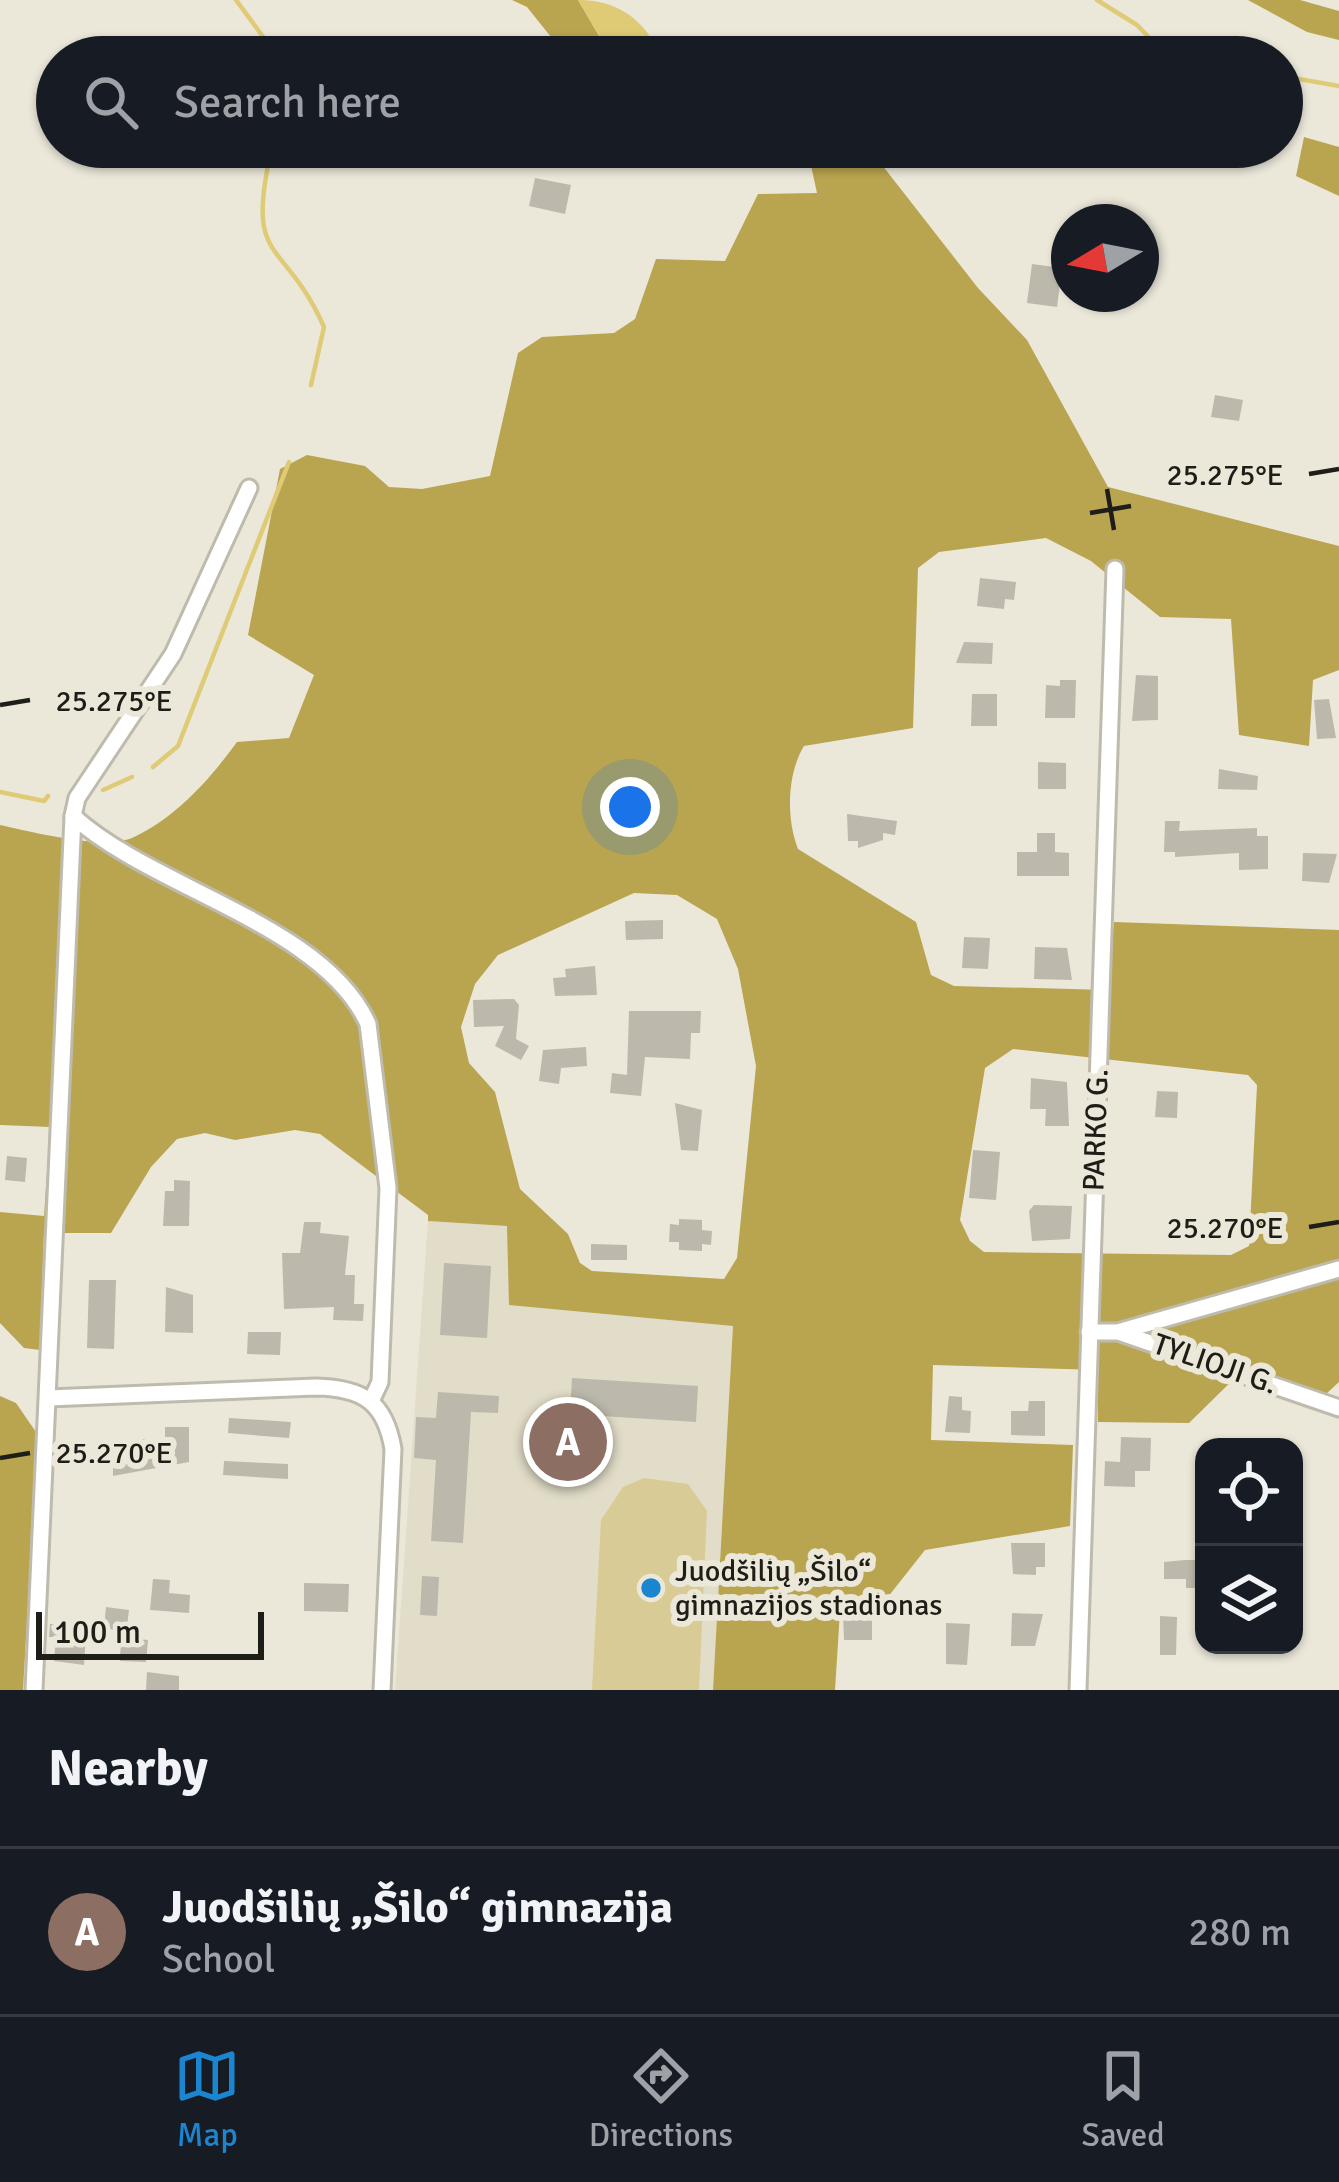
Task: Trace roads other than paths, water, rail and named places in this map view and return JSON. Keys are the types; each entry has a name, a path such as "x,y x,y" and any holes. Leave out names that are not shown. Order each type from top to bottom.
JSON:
{"street":[{"path":"34,1690 73,816 77,798 173,654 249,488"},
{"name":"PARKO G.","path":"1078,1690 1115,569"},
{"path":"73,816 101,842 269,928 357,999 368,1024 388,1188 380,1382 372,1399"},
{"path":"1118,1332 1339,1269"},
{"name":"TYLIOJI G.","path":"1089,1332 1118,1332 1339,1408"},
{"path":"49,1398 329,1387 372,1399 383,1412 394,1449 382,1690"}],"waterway":[{"path":"236,0 263,36"},
{"path":"1097,0 1148,36"},
{"path":"1303,80 1339,86"},
{"path":"268,168 265,232 324,327 311,385"},
{"path":"153,767 178,746 289,462"},
{"path":"103,790 132,777"},
{"path":"0,792 44,801 48,796"}],"place":[{"name":"Juodšilių „Šilo“ gimnazija","path":"568,1442"},
{"name":"Juodšilių „Šilo“ gimnazijos stadionas","path":"651,1588"}]}
